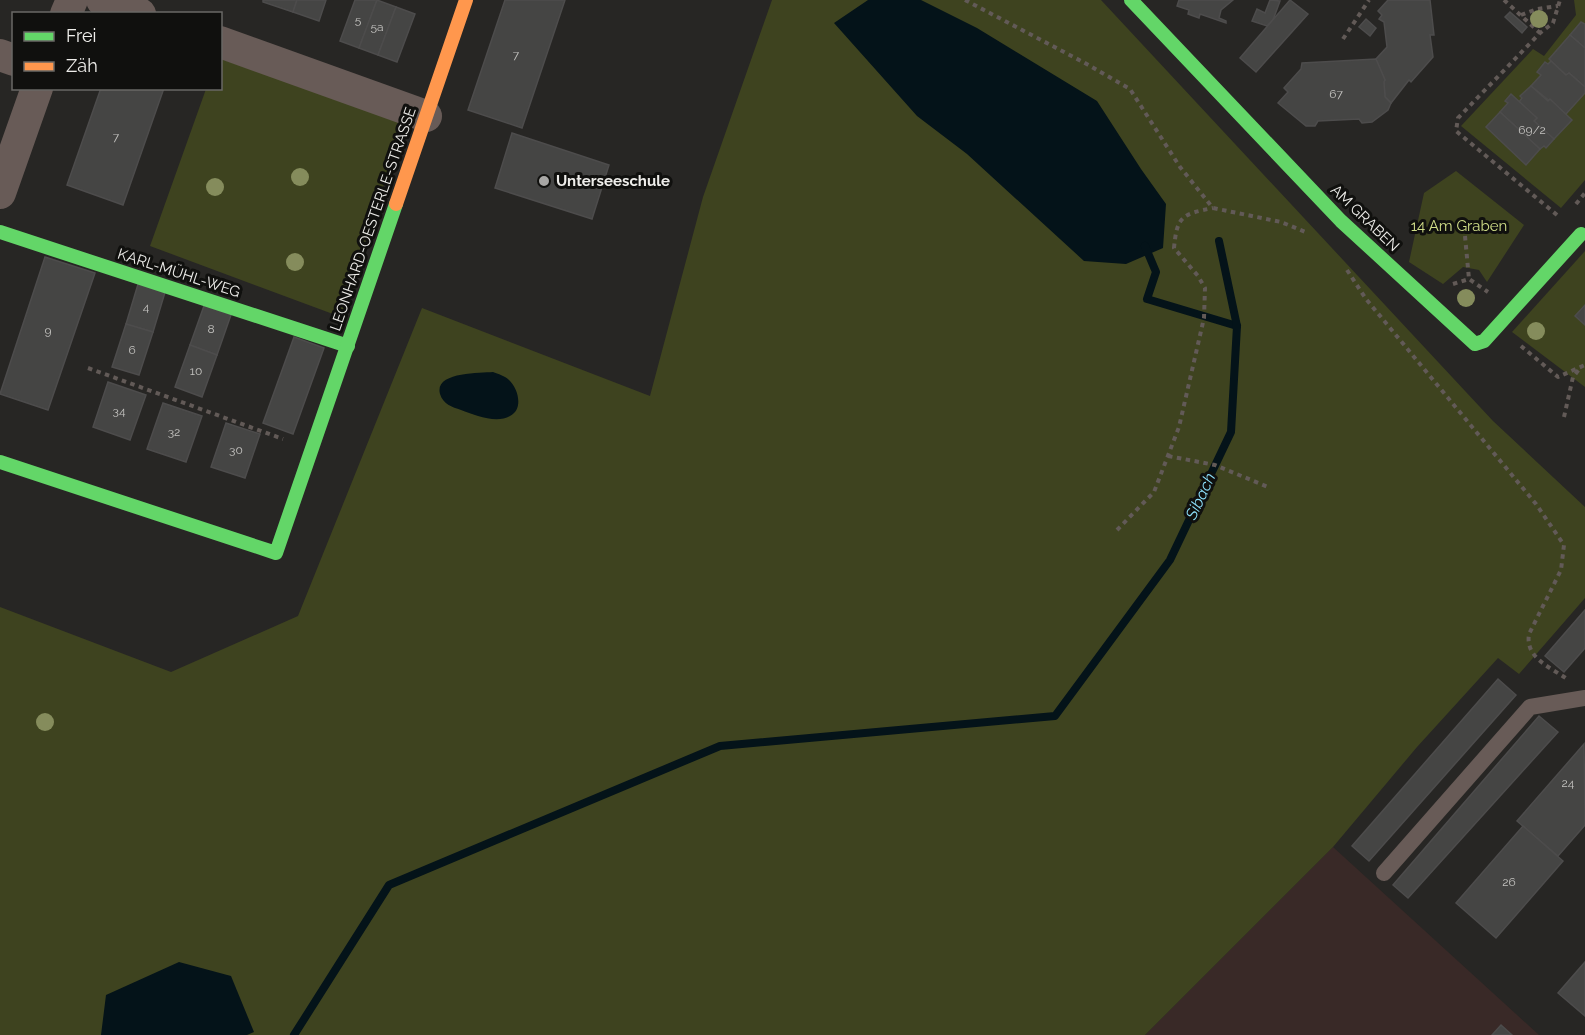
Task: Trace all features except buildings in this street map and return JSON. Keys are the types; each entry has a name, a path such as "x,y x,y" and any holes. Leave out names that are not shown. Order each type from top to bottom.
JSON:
{"street":[{"path":"102,0 135,12"},
{"name":"LEONHARD-OESTERLE-STRASSE","path":"0,462 276,553 466,0"},
{"name":"AM GRABEN","path":"1131,0 1341,221 1475,344 1484,341 1581,234"},
{"path":"222,43 426,116"},
{"path":"0,193 36,90"},
{"name":"KARL-MÜHL-WEG","path":"0,232 348,346"}],"lane":[{"path":"1384,873 1530,707 1585,698"}],"path":[{"path":"965,0 1130,89 1180,167 1213,208"},
{"path":"1343,39 1369,0"},
{"path":"1504,0 1540,33"},
{"path":"1560,0 1553,23 1540,33 1458,117 1456,131 1563,219"},
{"path":"1508,14 1509,5"},
{"path":"1521,15 1537,9 1558,6"},
{"path":"1117,530 1154,492 1179,427 1204,318 1205,288 1198,276 1174,248 1176,227 1190,213 1213,208 1281,222 1317,237"},
{"path":"1465,236 1469,279"},
{"path":"1346,270 1366,299 1536,504 1564,544 1561,570 1529,634 1528,643 1531,653 1570,682"},
{"path":"1497,327 1558,377 1583,366"},
{"path":"1564,417 1573,377 1583,366"},
{"path":"88,368 312,449"},
{"path":"1168,456 1215,465 1268,487"}],"shaded area":[{"path":"868,0 921,0 977,28 1097,101 1166,204 1163,248 1126,264 1084,261 967,154 917,116 834,23"},
{"path":"493,372 509,380 517,393 517,409 510,416 492,419 479,416 451,406 441,397 440,387 450,378"},
{"path":"1333,847 1539,1035 1145,1035"},
{"path":"179,962 231,976 254,1032 247,1035 101,1035 106,995"}],"green space":[{"path":"772,0 1101,0 1493,421 1585,507 1585,598 1519,674 1498,658 1417,747 1333,847 1145,1035 0,1035 0,607 171,672 298,616 422,308 650,396 703,197"},
{"path":"1574,0 1585,0 1585,180 1561,208 1461,126 1533,49 1544,56 1576,15"},
{"path":"222,59 405,119 341,317 150,246 206,90 222,90"},
{"name":"14 Am Graben","path":"1456,171 1524,225 1487,282 1479,270 1463,267 1443,284 1409,262 1424,193"},
{"path":"1585,251 1585,387 1512,332"}],"waterway":[{"name":"Sibach","path":"294,1035 389,885 720,746 1055,716 1170,560 1231,432 1237,326 1219,241"},
{"path":"1145,246 1156,272 1147,299 1237,326"}],"traffic: fast":[{"path":"1131,0 1341,221 1475,344 1484,341 1581,234"},
{"path":"0,462 276,553 396,204"},
{"path":"0,232 348,346"}],"traffic: slow":[{"path":"396,204 466,0"}],"place":[{"name":"Unterseeschule","path":"544,181"}]}
